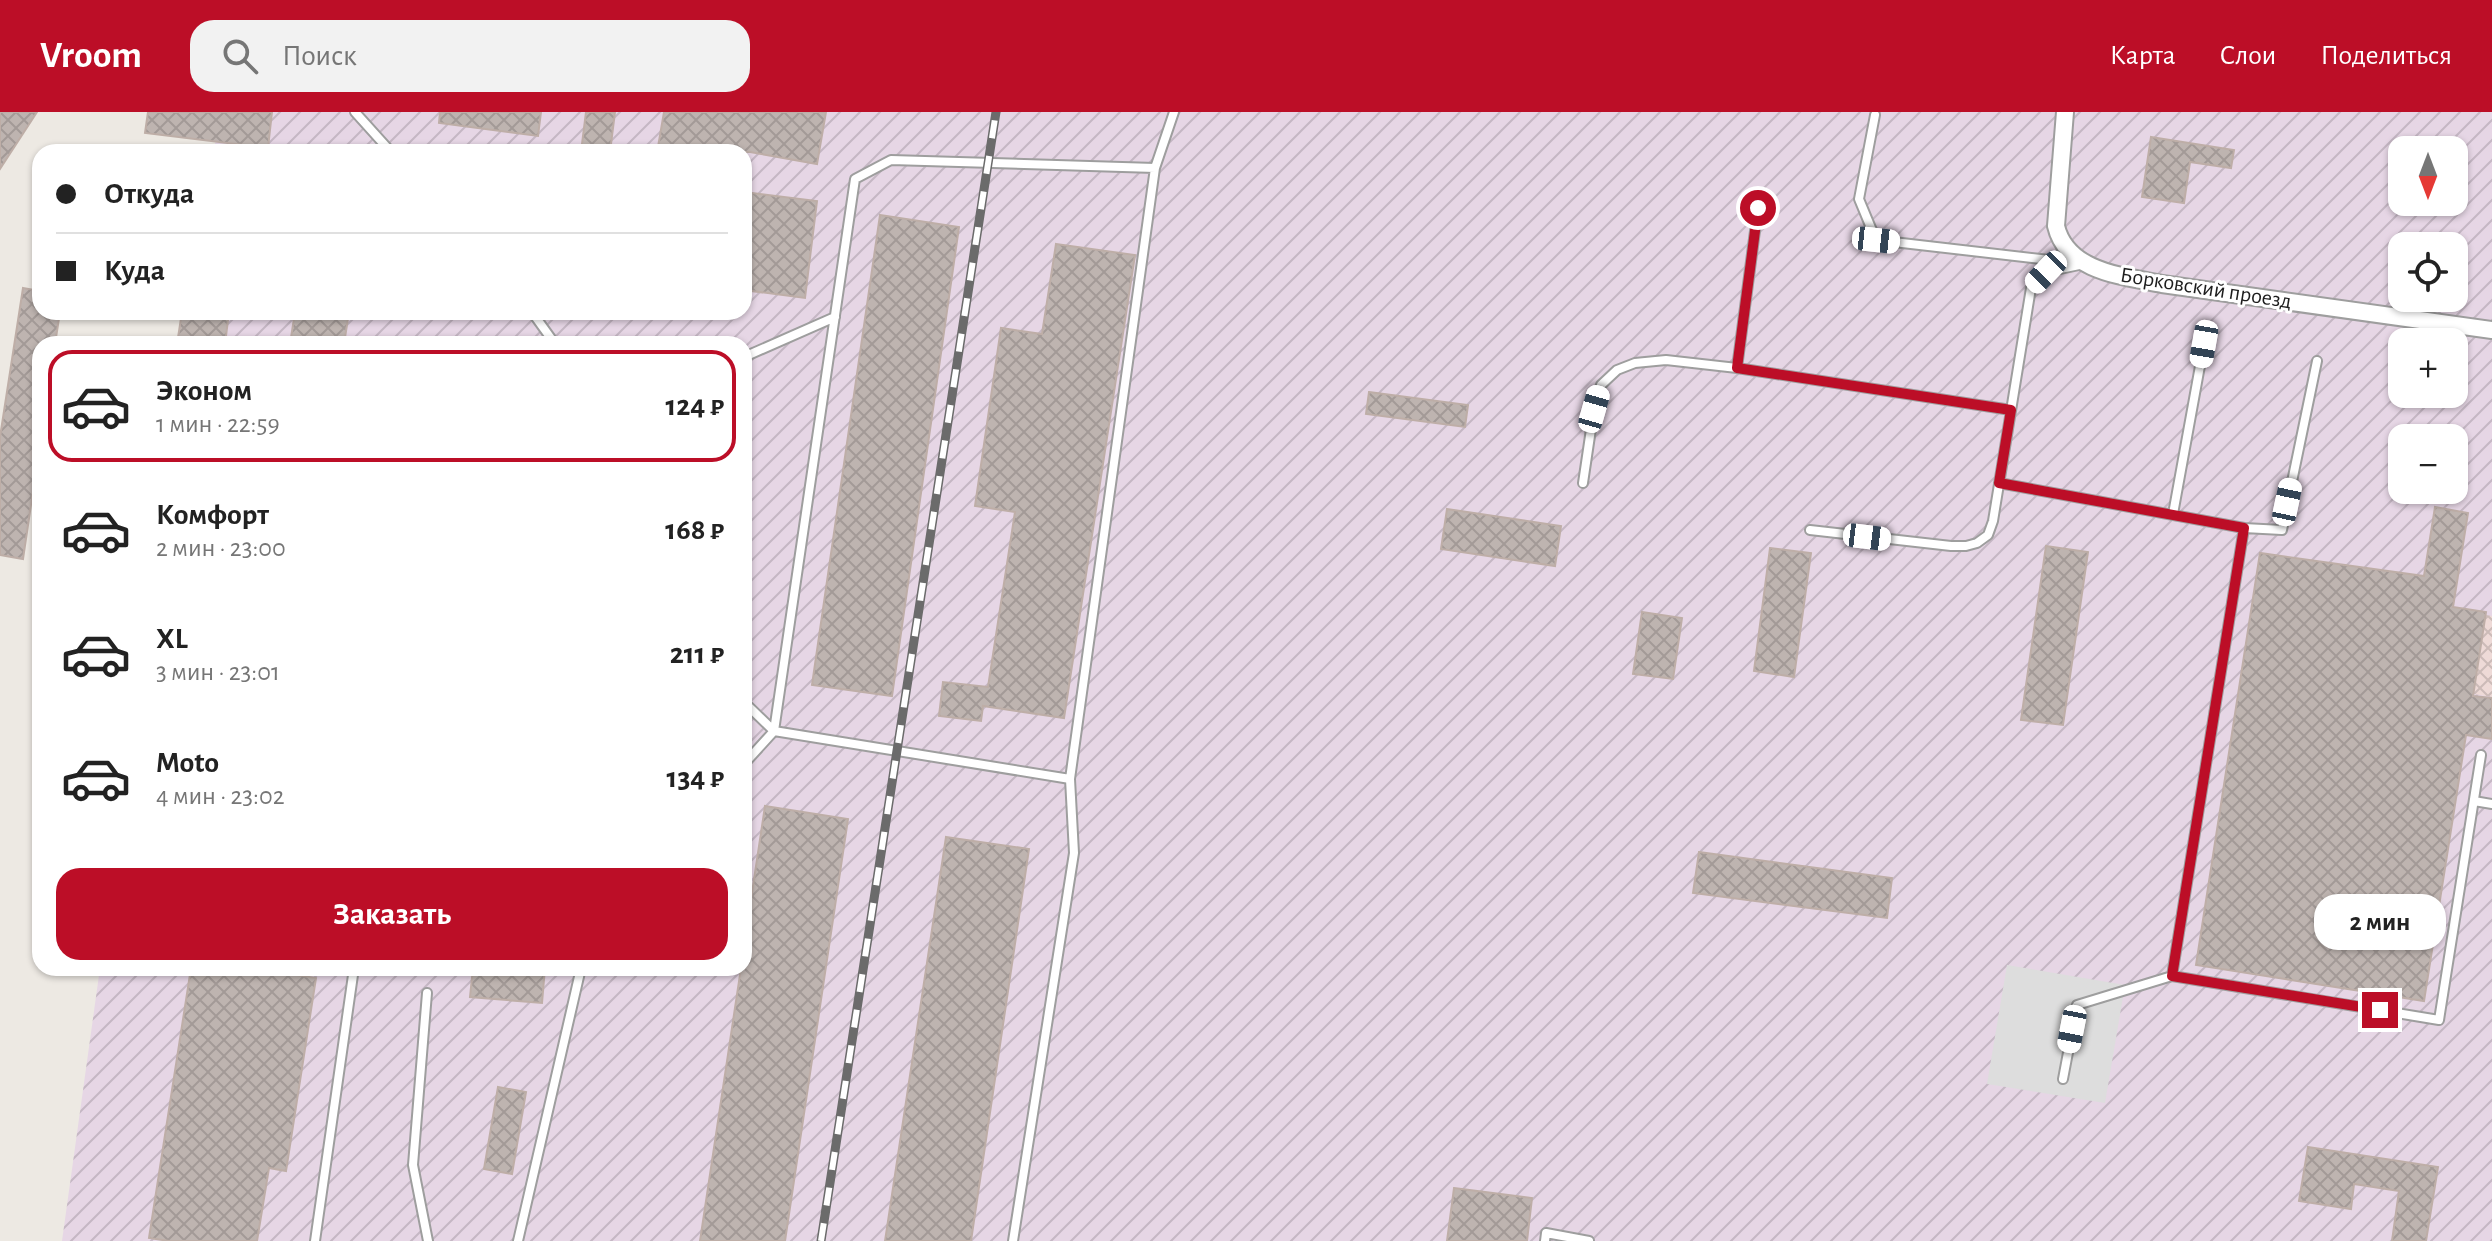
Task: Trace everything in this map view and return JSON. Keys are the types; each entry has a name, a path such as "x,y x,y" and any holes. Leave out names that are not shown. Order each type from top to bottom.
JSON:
{"street":[{"name":"Борковский проезд","path":"2065,112 2056,226 2059,239 2066,249 2085,264 2162,284 2492,330"}],"lane":[{"path":"355,112 384,144"},
{"path":"1013,1241 1074,853 1070,779 1155,168 1174,112"},
{"path":"1875,115 1859,199 1876,240 2085,264"},
{"path":"752,755 774,731 855,179 891,160 1155,168"},
{"path":"1737,368 1758,208"},
{"path":"1810,530 1951,546 1977,543 1988,535 1993,521 2031,288 2046,272 2085,264"},
{"path":"752,353 835,317"},
{"path":"2173,514 2204,344"},
{"path":"1583,483 1601,385 1617,370 1635,363 1666,360 1737,368 2011,410"},
{"path":"1999,483 2244,528 2282,530 2317,361"},
{"path":"2172,976 2244,528"},
{"path":"752,710 774,731 1070,779"},
{"path":"2063,1079 2077,1005 2172,976 2439,1020 2481,755"},
{"path":"2474,801 2492,804"},
{"path":"315,1241 353,976"},
{"path":"518,1241 579,976"},
{"path":"427,993 413,1165 428,1241"},
{"path":"1545,1241 1546,1233 1589,1241"}],"shaded area":[{"path":"219,112 2492,112 2492,1241 62,1241 99,976 752,976 752,336 188,336 190,320 752,320 752,144 215,144"},
{"path":"2480,614 2492,616 2492,697 2467,693"},
{"path":"2007,965 2125,985 2105,1103 1987,1084"}],"building":[{"path":"0,112 37,112 0,169"},
{"path":"148,112 272,112 268,144 235,144 145,133"},
{"path":"440,112 541,112 538,136 439,123"},
{"path":"586,112 615,112 611,144 582,144"},
{"path":"664,112 826,112 817,164 752,152 752,144 659,144"},
{"path":"2151,137 2234,150 2231,168 2190,162 2184,203 2142,197"},
{"path":"752,193 817,201 805,298 752,291"},
{"path":"880,215 959,227 892,696 812,685"},
{"path":"1056,244 1135,255 1064,718 983,706 981,721 939,716 943,682 988,687 1015,512 975,506 1001,328 1042,334"},
{"path":"23,288 32,290 32,320 59,320 56,336 32,336 32,498 23,559 0,555 0,437"},
{"path":"181,320 228,320 226,336 178,336"},
{"path":"294,320 348,320 345,336 291,336"},
{"path":"1369,392 1468,405 1465,427 1366,414"},
{"path":"2435,507 2468,513 2453,607 2486,612 2473,696 2492,698 2492,739 2466,735 2424,1001 2196,965 2260,553 2424,576"},
{"path":"1447,509 1561,526 1555,566 1441,549"},
{"path":"2046,546 2088,552 2063,725 2021,720"},
{"path":"1770,548 1811,553 1794,677 1754,671"},
{"path":"1642,612 1682,618 1673,679 1633,674"},
{"path":"765,806 848,819 785,1241 700,1241 740,976 752,976 752,893"},
{"path":"946,837 1029,849 971,1241 885,1241"},
{"path":"1699,852 1892,878 1887,918 1693,893"},
{"path":"190,976 316,978 286,1171 269,1168 257,1241 169,1241 149,1238"},
{"path":"472,976 544,976 542,1003 470,997"},
{"path":"498,1087 526,1092 512,1174 484,1169"},
{"path":"2308,1147 2438,1167 2426,1241 2392,1241 2399,1191 2354,1184 2351,1209 2299,1201"},
{"path":"1454,1188 1532,1198 1527,1241 1447,1241"}],"railway":[{"path":"821,1241 996,112"}],"route":[{"path":"1758,208 1737,368 2011,410 1999,483 2244,528 2172,976 2380,1010"}]}
